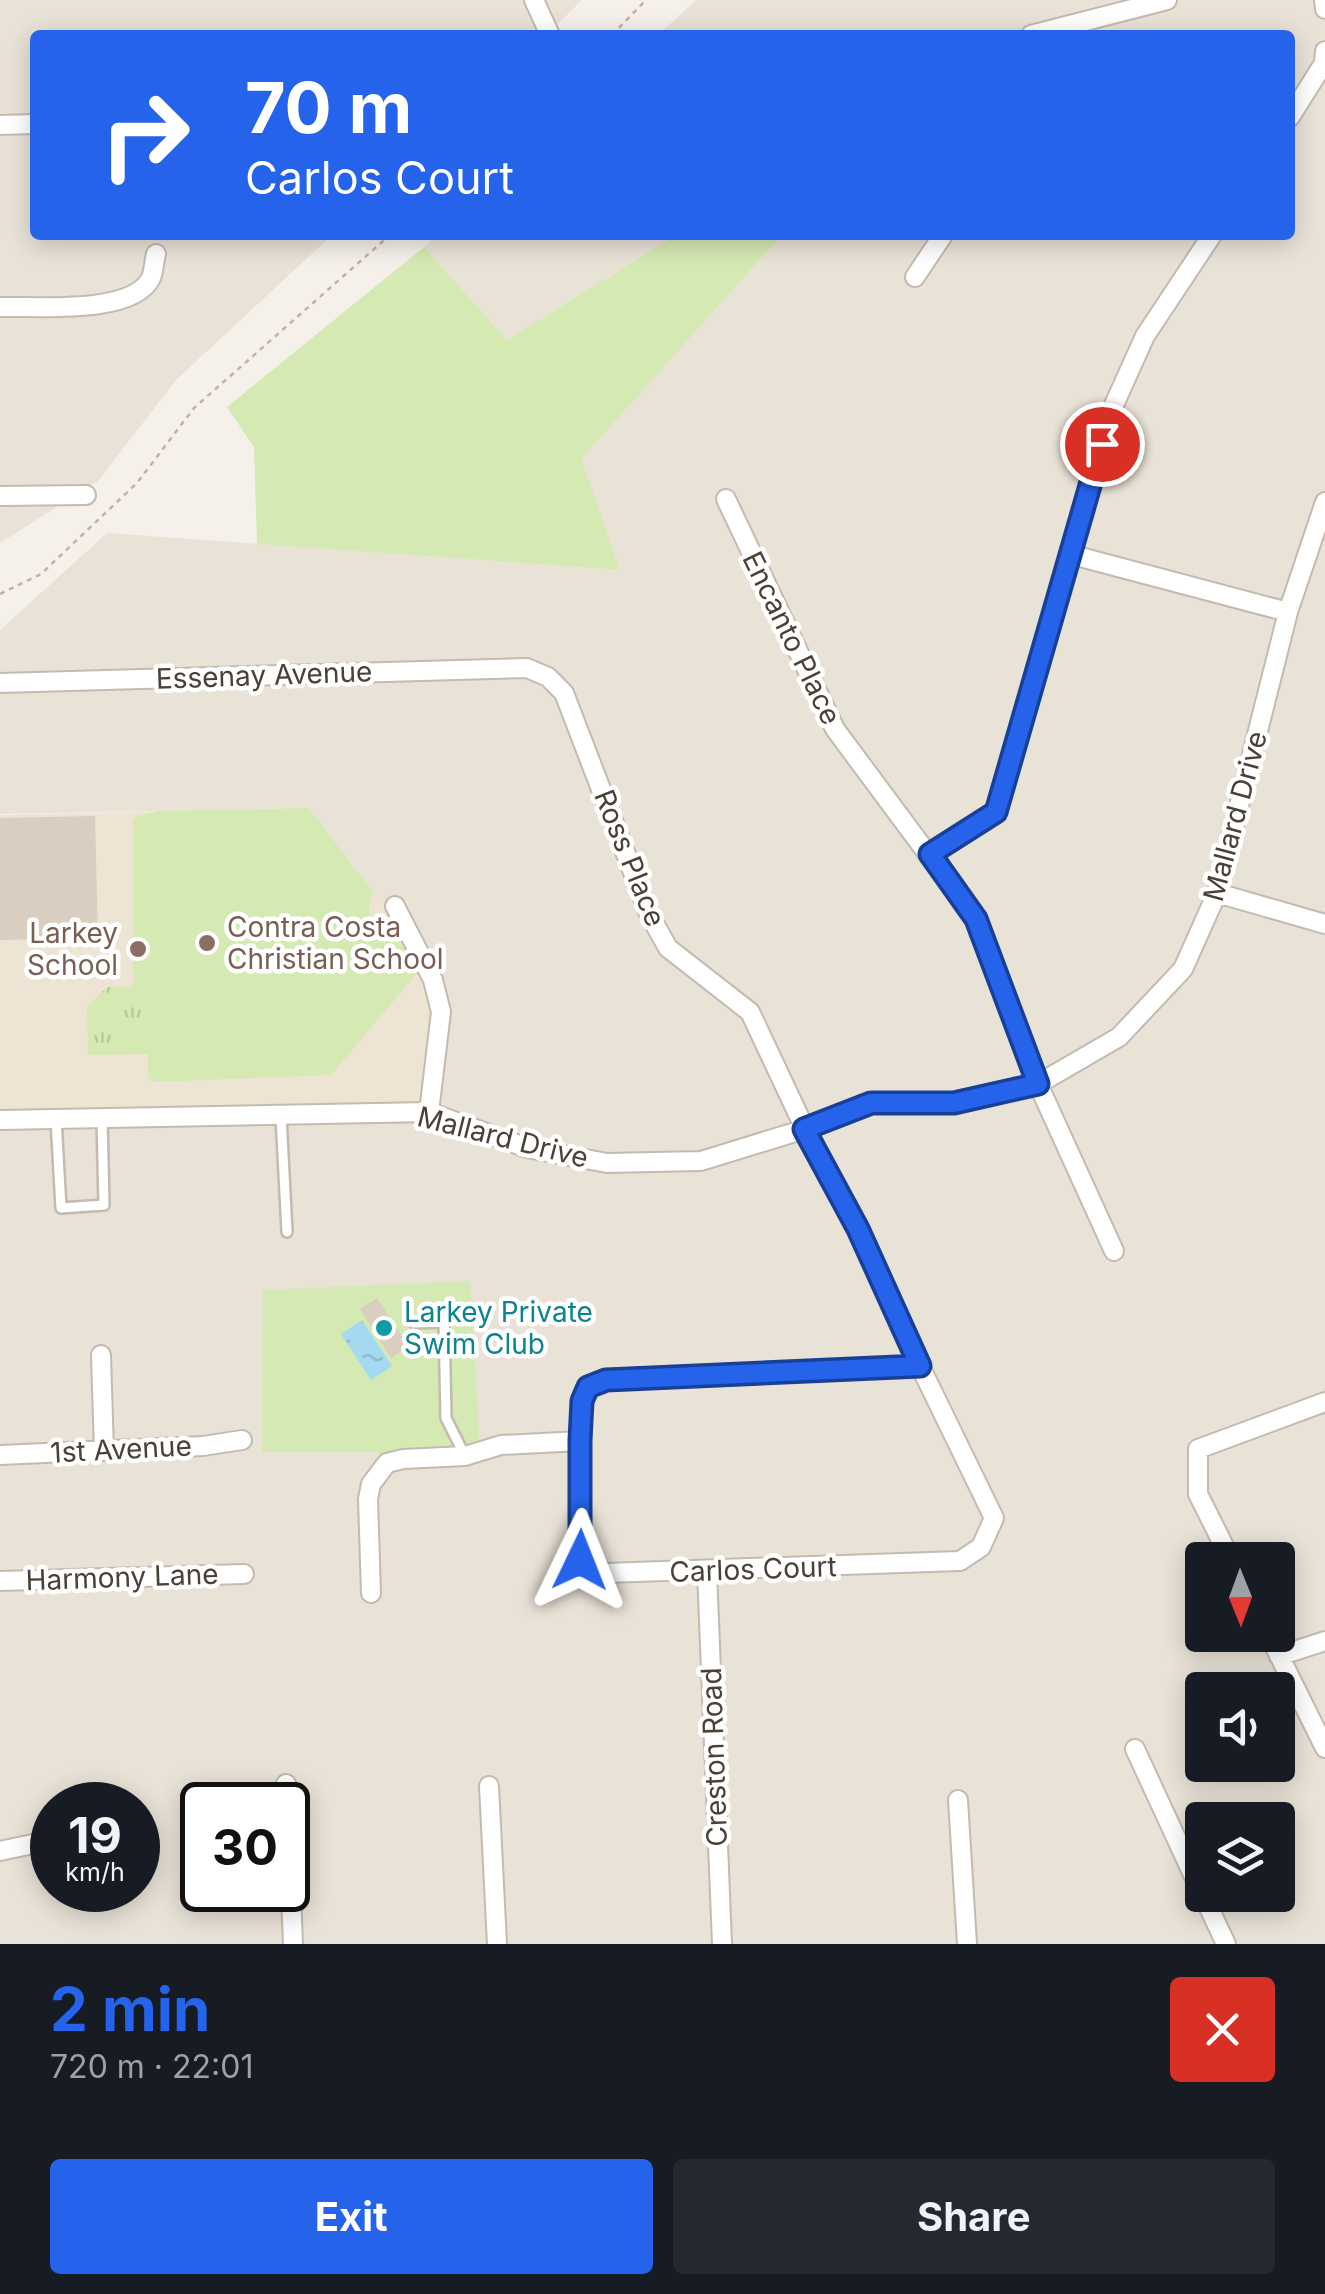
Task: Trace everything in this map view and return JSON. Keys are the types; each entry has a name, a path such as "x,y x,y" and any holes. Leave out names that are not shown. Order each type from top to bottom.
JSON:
{"street":[{"path":"534,0 548,30"},
{"path":"1050,30 1167,0"},
{"path":"1324,0 1325,9"},
{"path":"1295,108 1324,63 1325,52"},
{"path":"0,125 30,124"},
{"path":"915,277 940,240"},
{"path":"930,854 996,812 1113,407 1145,336 1209,240"},
{"path":"0,308 102,304 133,296 150,279 156,254"},
{"path":"0,496 86,495"},
{"name":"Encanto Place","path":"726,499 835,729 976,919 1038,1084 1114,1251"},
{"name":"Mallard Drive","path":"0,1120 429,1112 528,1148 607,1163 701,1161 871,1103 954,1103 1038,1084 1119,1037 1183,969 1218,894 1288,612 1325,502"},
{"path":"1069,554 1288,612"},
{"name":"Essenay Avenue","path":"0,682 528,668"},
{"name":"Ross Place","path":"528,668 548,677 564,693 649,914 668,948 750,1012 804,1129 858,1229 994,1518"},
{"path":"1218,894 1325,924"},
{"path":"395,906 433,980 441,1012 429,1112"},
{"path":"101,1355 104,1451"},
{"name":"Carlos Court","path":"920,1366 606,1380 588,1387 584,1392 580,1440 580,1560 605,1573 960,1561 981,1547 994,1518"},
{"path":"1222,1542 1198,1494 1198,1449 1325,1402"},
{"name":"1st Avenue","path":"0,1455 242,1440"},
{"path":"371,1593 368,1499 371,1484 387,1464 403,1458 465,1456 501,1445 580,1440"},
{"name":"Creston Road","path":"706,1571 722,1944"},
{"name":"Harmony Lane","path":"0,1581 244,1574"},
{"path":"1280,1656 1325,1641"},
{"path":"1278,1652 1325,1748"},
{"path":"1135,1749 1185,1856"},
{"path":"488,1786 497,1944"},
{"path":"958,1800 968,1944"},
{"path":"0,1851 30,1845"},
{"path":"292,1912 294,1944"},
{"path":"1211,1912 1226,1944"}],"lane":[{"path":"280,1113 286,1232"},
{"path":"56,1119 61,1208 104,1205 102,1118"},
{"path":"414,1323 444,1322 446,1418 465,1456"}],"path":[{"path":"617,30 646,0"},
{"path":"0,594 41,574 137,483 194,408 384,240"}],"shaded area":[{"path":"0,0 582,0 552,30 30,30 30,240 327,240 176,380 98,481 0,543"},
{"path":"696,0 1325,0 1325,1944 0,1944 0,1120 395,907 373,892 309,808 0,814 0,630 107,533 619,570 580,459 777,240 1295,240 1295,30 663,30"},
{"path":"432,240 668,240 507,340 424,247"},
{"name":"Contra Costa Christian School","path":"309,808 373,892 395,906 441,1012 429,1112 0,1120 0,815"}],"green space":[{"path":"668,240 778,240 581,459 620,570 257,544 254,447 227,407 424,247 507,340"},
{"path":"309,808 373,892 371,919 401,943 419,971 331,1075 153,1082 148,1077 147,988 133,987 133,818 157,811"},
{"path":"107,987 147,987 148,1054 88,1055 87,1007"},
{"path":"470,1281 480,1450 387,1463 376,1452 262,1452 263,1290"}],"water":[{"path":"362,1320 392,1366 371,1380 341,1334"}],"building":[{"path":"95,816 98,938 0,940 0,818"},
{"name":"Larkey Private Swim Club","path":"377,1298 408,1346 391,1358 360,1309"}],"place":[{"name":"Contra Costa Christian School","path":"207,943"},
{"name":"Larkey School","path":"138,949"},
{"name":"Larkey Private Swim Club","path":"384,1328"}],"route":[{"path":"580,1560 580,1440 582,1401 588,1387 606,1380 920,1366 858,1229 804,1129 871,1103 954,1103 1038,1084 976,919 930,854 996,812 1102,444"}]}
